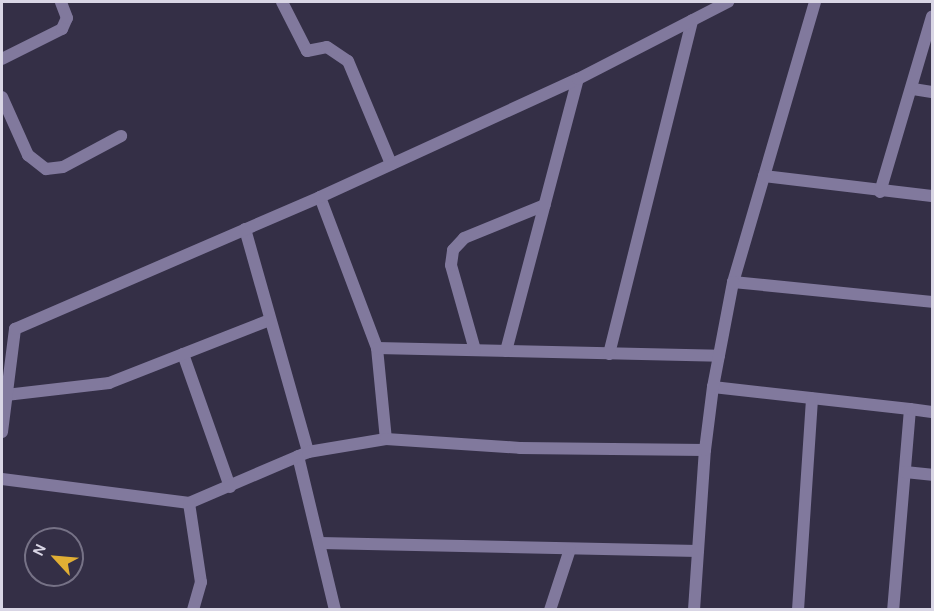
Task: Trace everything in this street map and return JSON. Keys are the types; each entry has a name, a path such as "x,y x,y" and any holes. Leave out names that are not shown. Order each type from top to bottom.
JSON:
{"street":[{"path":"2,59 62,29 67,18 60,2"},
{"path":"282,2 307,51 327,47 348,61 391,164"},
{"path":"2,335 320,196 578,79 728,2"},
{"path":"694,609 705,450 713,387 733,282 815,2"},
{"path":"880,192 933,17"},
{"path":"609,354 692,20"},
{"path":"506,351 578,79"},
{"path":"913,89 933,92"},
{"path":"2,97 28,155 46,169 63,167 121,136"},
{"path":"764,177 880,192 933,196"},
{"path":"320,196 377,348 386,439"},
{"path":"475,350 451,266 453,250 464,238 544,205"},
{"path":"245,229 303,454 334,609"},
{"path":"733,282 933,302"},
{"path":"6,395 109,383 270,320"},
{"path":"2,432 15,329"},
{"path":"377,348 719,356"},
{"path":"183,354 230,487"},
{"path":"713,387 933,412"},
{"path":"798,609 812,398"},
{"path":"893,609 910,409"},
{"path":"2,479 189,503 303,454 386,439 520,448 705,450"},
{"path":"905,472 933,475"},
{"path":"189,503 201,582 193,609"},
{"path":"320,543 698,551"},
{"path":"550,609 570,549"}]}
